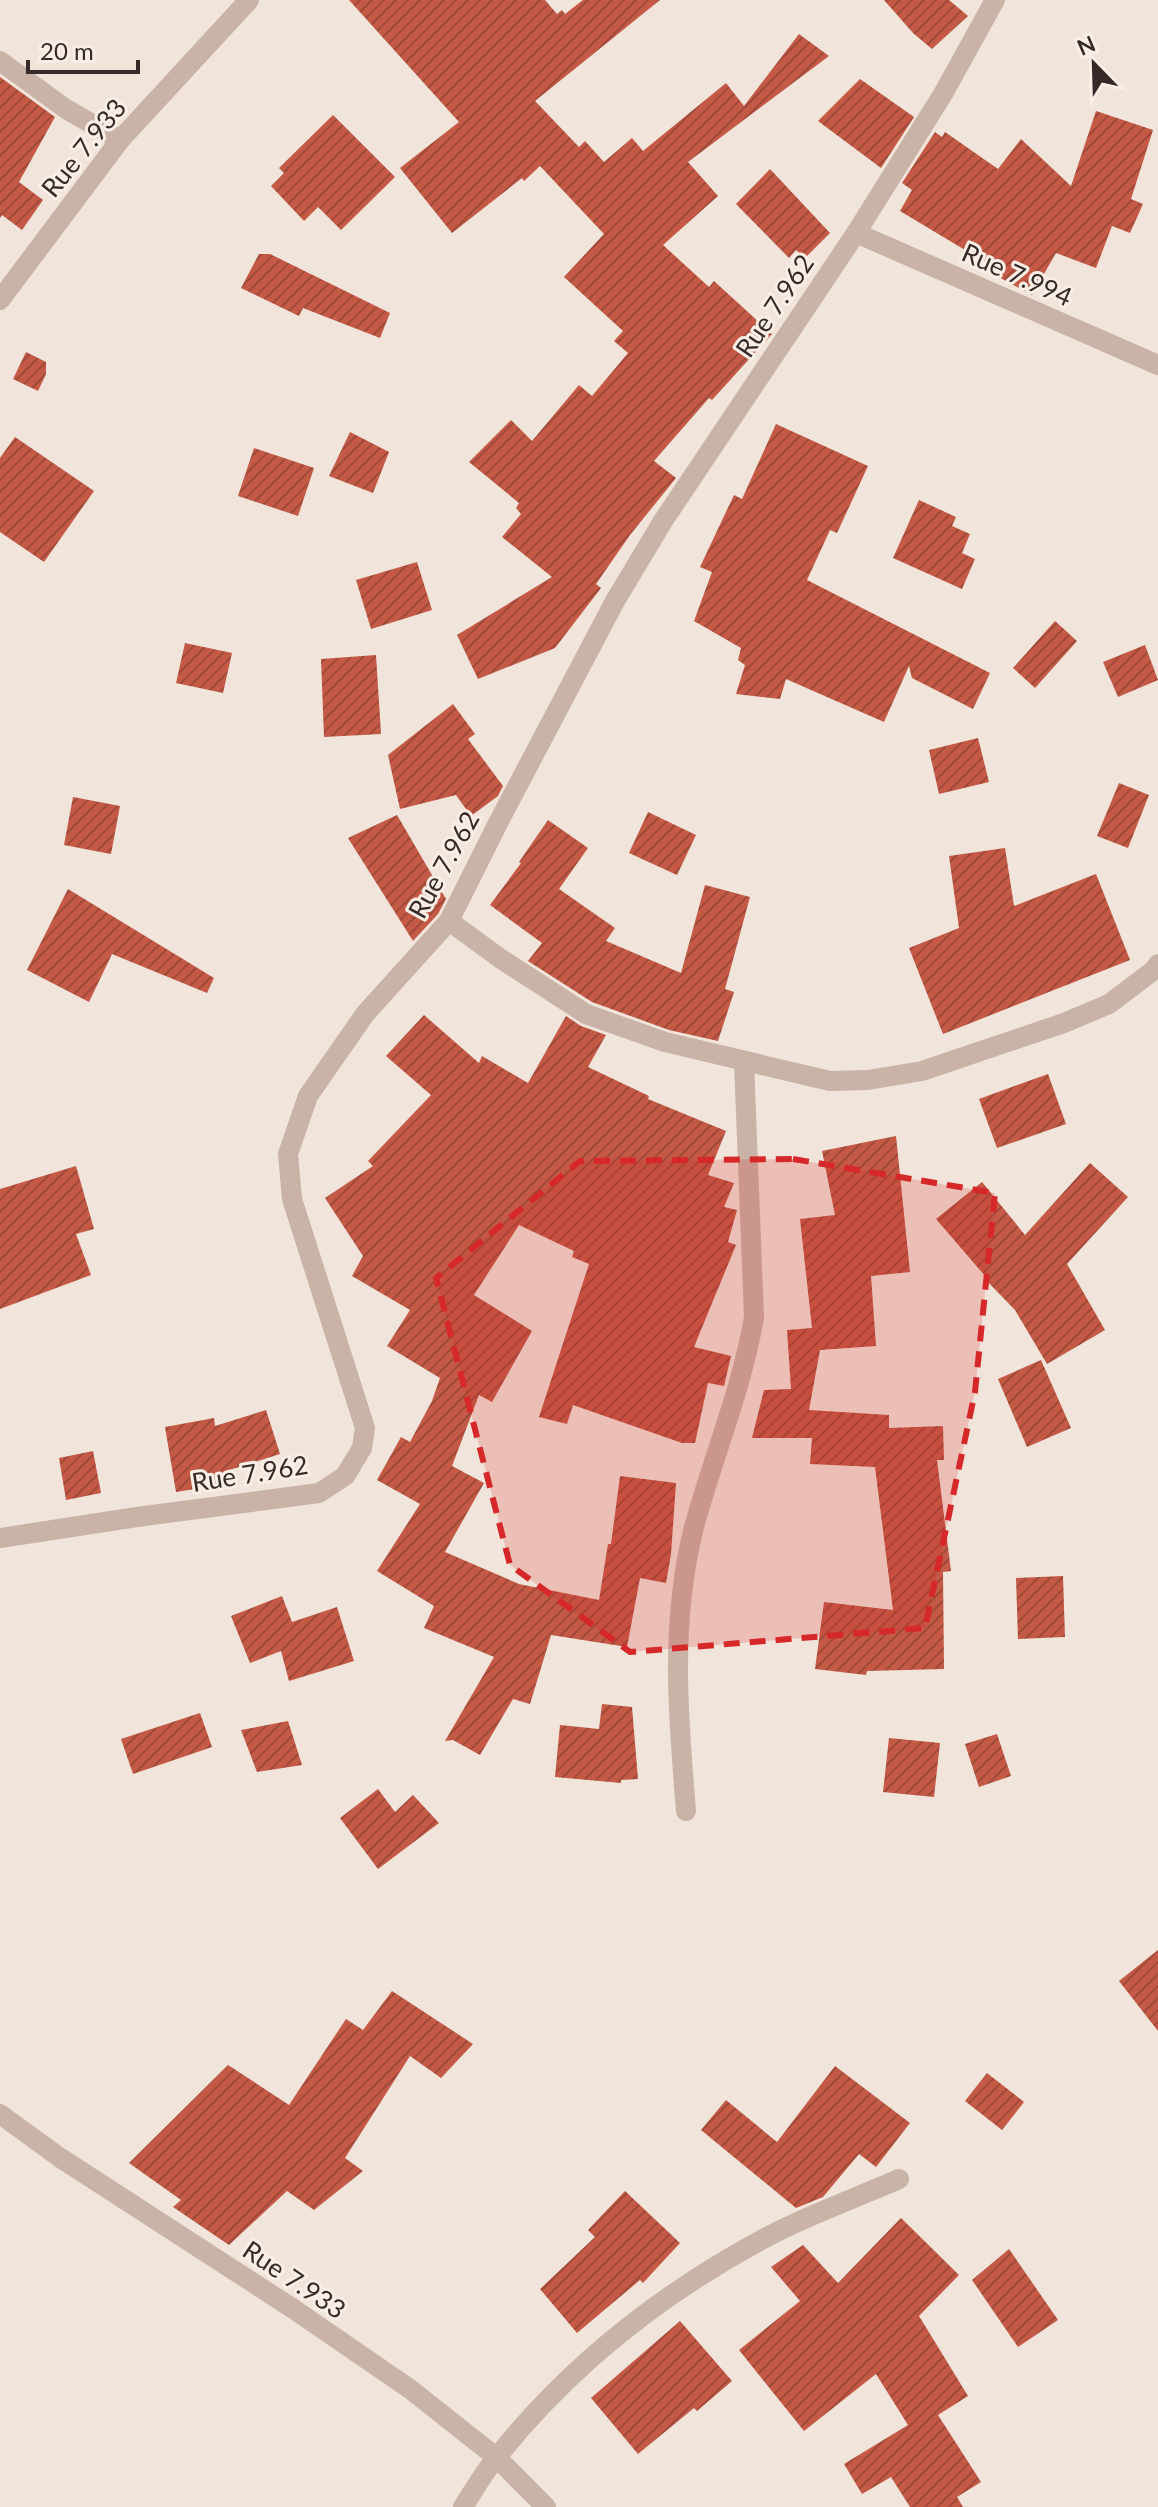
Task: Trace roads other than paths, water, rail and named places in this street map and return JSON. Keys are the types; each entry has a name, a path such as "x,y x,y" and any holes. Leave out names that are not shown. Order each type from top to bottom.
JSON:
{"street":[{"name":"Rue 7.933","path":"0,300 120,140 249,0"},
{"name":"Rue 7.962","path":"0,1538 319,1493 345,1476 362,1448 365,1428 292,1199 288,1154 308,1096 365,1014 449,921 615,601 663,521 856,233 943,94 995,0"},
{"path":"0,61 66,109 120,140"},
{"name":"Rue 7.994","path":"856,233 1158,365"},
{"path":"449,921 586,1014 665,1042 830,1081 868,1080 922,1071 1064,1023 1109,1004 1158,964"},
{"path":"686,1811 677,1702 682,1593 694,1529 749,1348 754,1317 744,1062"},
{"name":"Rue 7.933","path":"0,2114 59,2157 292,2308 410,2389 496,2457 546,2507"},
{"path":"463,2507 496,2457 575,2372 616,2336 674,2293 756,2243 899,2179"}]}
